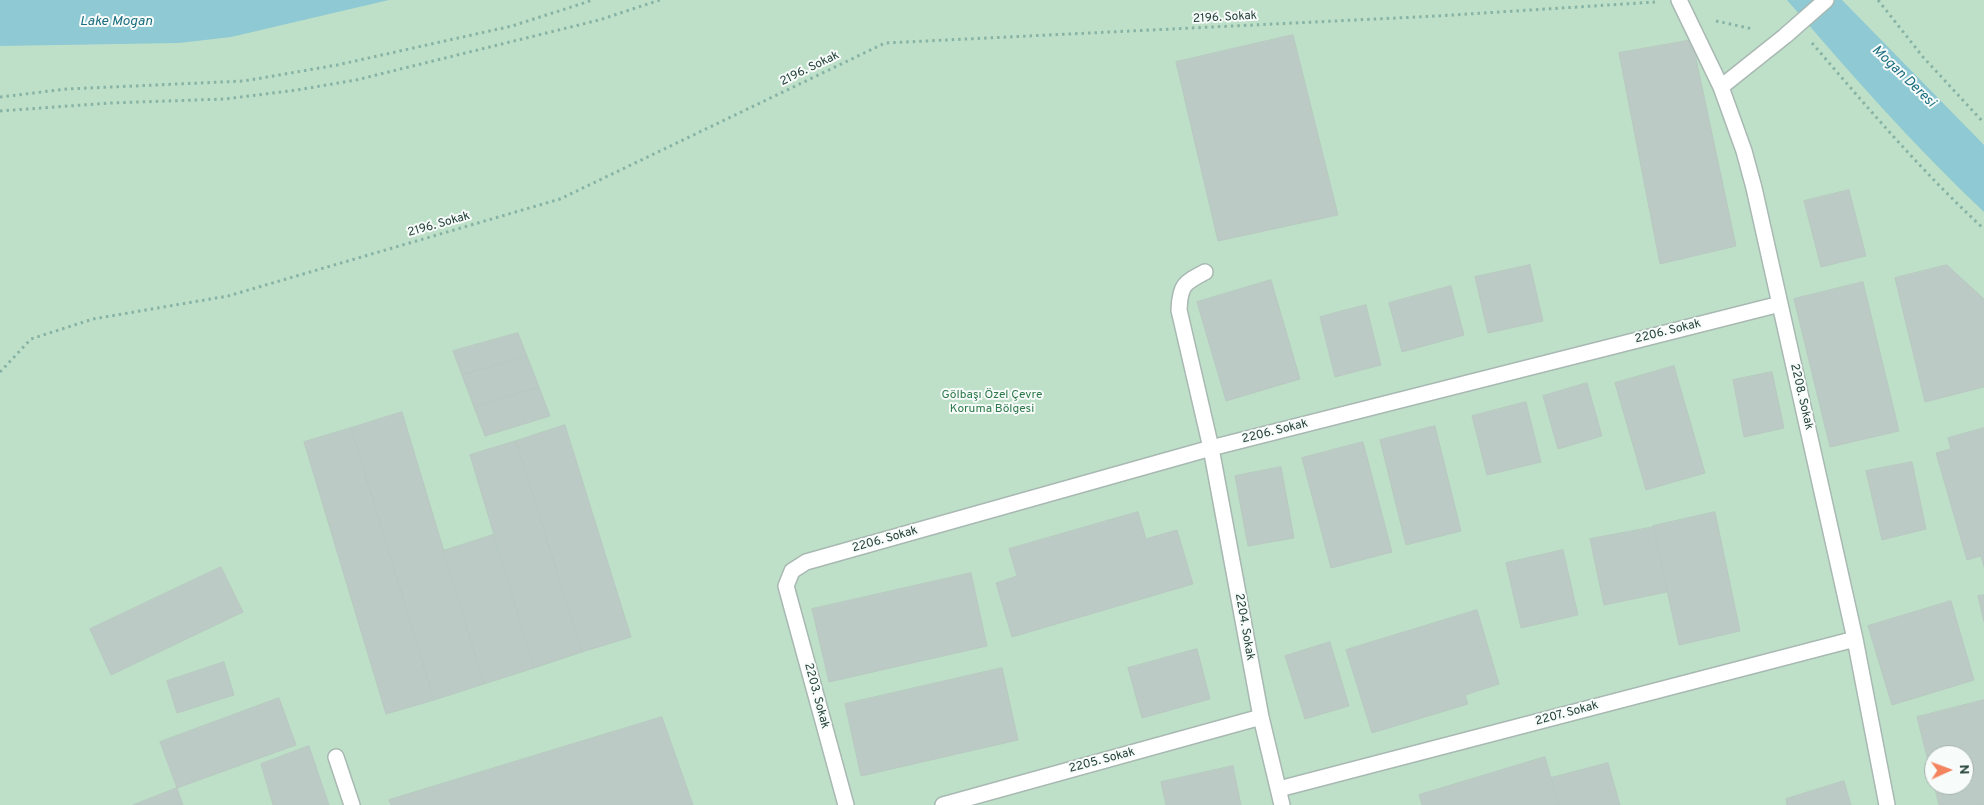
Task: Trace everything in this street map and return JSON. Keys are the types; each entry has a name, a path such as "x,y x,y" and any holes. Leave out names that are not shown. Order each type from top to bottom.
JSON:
{"street":[{"path":"1721,87 1826,0"},
{"name":"2208. Sokak","path":"1681,5 1721,87 1738,132 1754,188 1855,639 1887,805"},
{"name":"2204. Sokak","path":"1205,272 1186,282 1181,294 1179,310 1211,448 1261,717 1282,805"},
{"name":"2206. Sokak","path":"786,586 792,571 806,562 1211,448 1780,304"},
{"name":"2203. Sokak","path":"786,586 846,805"},
{"name":"2207. Sokak","path":"1279,789 1855,639"},
{"name":"2205. Sokak","path":"943,805 1261,717"},
{"path":"336,757 352,805"}],"path":[{"path":"0,97 67,89 244,82 337,65 512,26 593,0"},
{"path":"0,112 110,103 225,99 356,80 591,22 660,0"},
{"path":"1878,0 1923,57 1984,123"},
{"name":"2196. Sokak","path":"0,372 31,339 92,320 228,296 560,199 885,43 1681,5 1790,31 1810,41 1876,118 1963,209 1984,228"}],"green space":[{"name":"Gölbaşı Özel Çevre Koruma Bölgesi","path":"0,0 1984,0 1984,805 0,805"}],"water":[{"name":"Lake Mogan","path":"0,0 389,0 231,37 179,43 0,46"},
{"name":"Mogan Deresi","path":"1787,0 1842,0 1984,145 1984,212 1908,135"}],"building":[{"path":"1293,35 1338,215 1218,241 1176,62"},
{"path":"1692,40 1736,246 1660,264 1619,53"},
{"path":"1849,190 1866,256 1821,267 1804,201"},
{"path":"1530,265 1543,321 1488,333 1475,277"},
{"path":"1947,265 1984,299 1984,387 1925,402 1895,278"},
{"path":"1271,280 1300,379 1226,401 1197,302"},
{"path":"1863,282 1899,431 1830,447 1794,299"},
{"path":"1451,286 1464,335 1402,352 1389,303"},
{"path":"1366,305 1381,365 1335,377 1320,317"},
{"path":"518,333 527,356 462,375 453,351"},
{"path":"527,356 539,387 474,407 462,375"},
{"path":"1674,366 1705,473 1646,490 1615,383"},
{"path":"1772,372 1784,428 1744,437 1733,380"},
{"path":"1587,383 1602,436 1558,449 1543,396"},
{"path":"539,387 550,416 485,436 474,407"},
{"path":"1526,402 1541,462 1487,475 1472,416"},
{"path":"402,412 484,684 434,700 351,428"},
{"path":"565,425 631,637 582,652 516,441"},
{"path":"1435,426 1461,531 1406,545 1380,440"},
{"path":"351,428 434,700 386,714 304,442"},
{"path":"1984,428 1984,567 1981,556 1967,560 1936,453 1951,449 1948,438"},
{"path":"516,441 582,652 534,668 470,455"},
{"path":"1363,442 1392,552 1331,568 1302,458"},
{"path":"1912,462 1926,529 1882,540 1866,471"},
{"path":"1281,467 1294,538 1248,546 1235,476"},
{"path":"1138,512 1146,539 1177,530 1193,584 1012,637 996,583 1017,576 1009,549"},
{"path":"1715,512 1740,631 1679,645 1653,526"},
{"path":"1654,527 1667,592 1604,605 1590,539"},
{"path":"493,535 534,668 484,684 443,551"},
{"path":"1563,550 1578,615 1521,628 1506,563"},
{"path":"221,567 243,612 111,675 90,629"},
{"path":"971,573 987,646 829,682 812,609"},
{"path":"1984,595 1984,622 1978,596"},
{"path":"1951,601 1974,680 1892,705 1868,626"},
{"path":"1477,610 1499,684 1465,695 1468,704 1372,733 1346,650"},
{"path":"1330,642 1349,706 1305,719 1285,656"},
{"path":"1197,649 1210,699 1142,718 1128,668"},
{"path":"224,662 234,695 177,713 167,681"},
{"path":"1002,668 1018,740 861,776 845,704"},
{"path":"279,698 296,745 177,788 160,742"},
{"path":"1984,700 1984,805 1939,805 1936,795 1974,795 1974,745 1924,745 1917,717"},
{"path":"662,717 693,805 391,805 389,800"},
{"path":"309,746 329,805 273,805 261,764"},
{"path":"1545,757 1559,805 1422,805 1419,795"},
{"path":"1608,763 1620,805 1559,805 1551,778"},
{"path":"1233,766 1241,805 1166,805 1161,782"},
{"path":"1844,781 1851,805 1787,805 1786,799"},
{"path":"177,788 183,805 133,805"}]}
